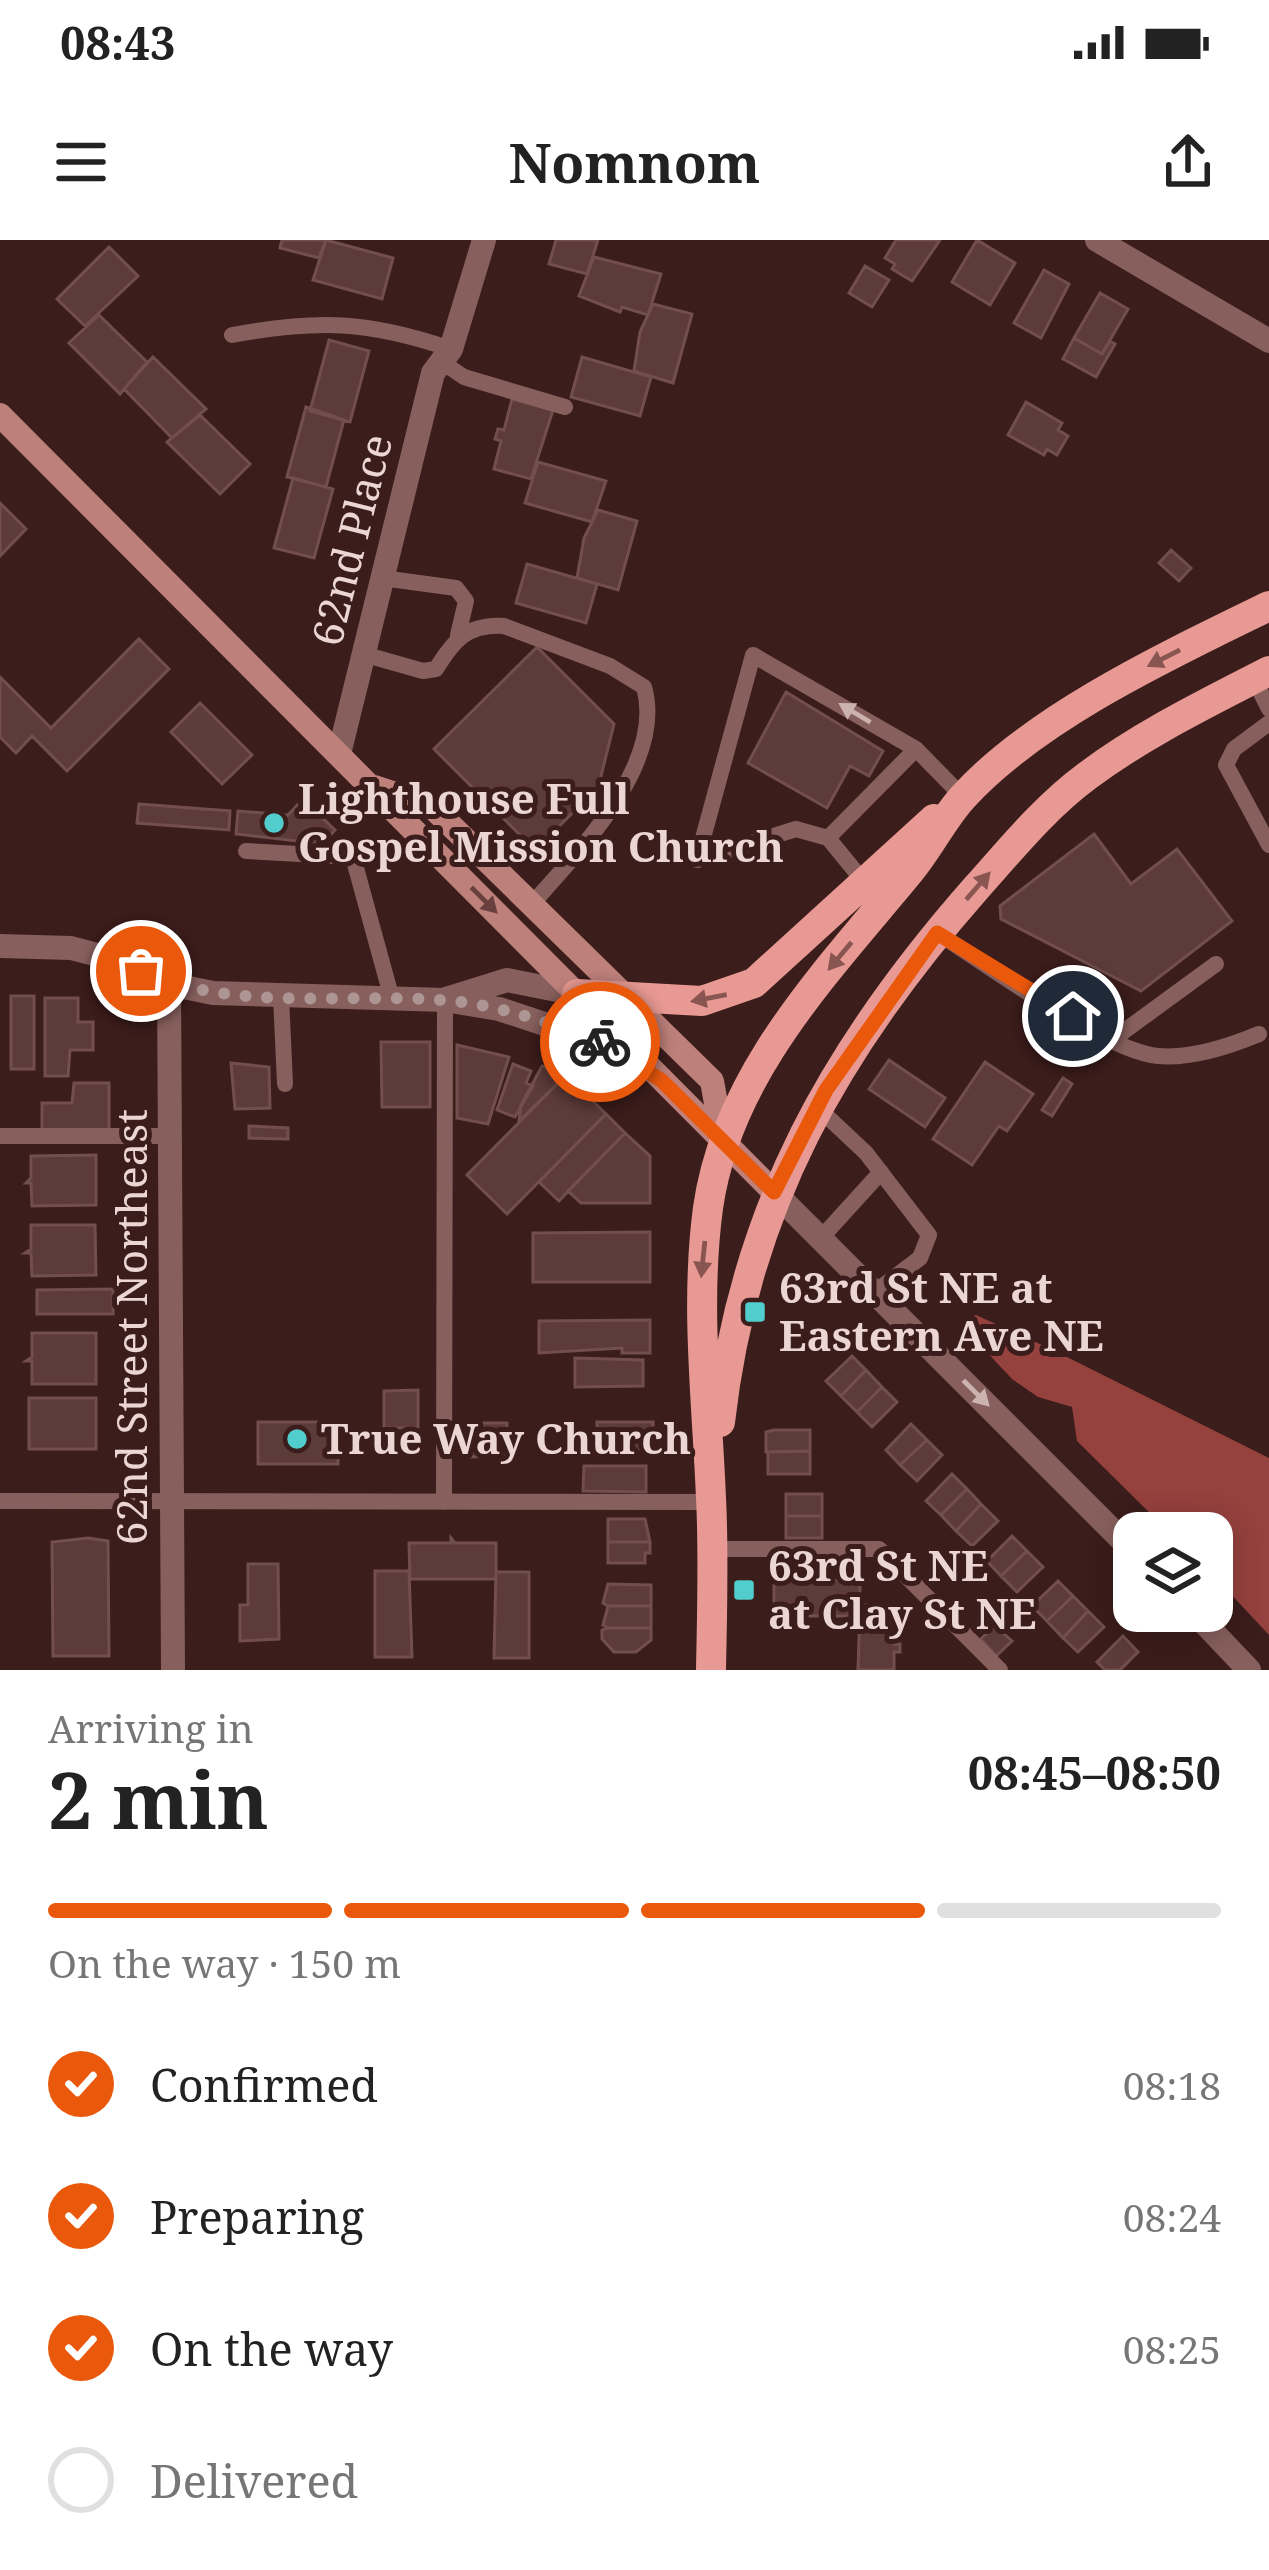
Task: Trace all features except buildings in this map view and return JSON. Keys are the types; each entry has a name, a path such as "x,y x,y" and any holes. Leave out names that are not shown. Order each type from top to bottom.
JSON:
{"main road":[{"path":"0,415 774,1192"},
{"path":"711,1670 712,1502 701,1279 709,1205 723,1144 744,1091 874,893 963,797 1073,712 1150,664 1269,606"},
{"path":"712,1502 734,1330 774,1192 817,1107 937,933 1082,779 1165,725 1262,675"},
{"path":"371,787 431,806 712,1081 723,1144"},
{"path":"578,994 630,1000 714,1000 754,983 874,893"}],"street":[{"name":"62nd Place","path":"339,754 433,373 447,356 484,240"},
{"path":"1097,240 1269,340"},
{"path":"0,946 71,948 170,984 221,994 445,1000 499,1009 621,1051 661,1080"},
{"path":"445,1000 507,980 578,994"},
{"name":"62nd Street Northeast","path":"170,984 172,1670"},
{"path":"774,1192 1113,1531"},
{"path":"1213,1632 1249,1670"}],"lane":[{"path":"232,335 333,321 392,329 447,356 464,377 565,407"},
{"path":"363,654 423,671 436,669 458,635 466,602 457,588 382,578"},
{"path":"458,635 486,625 530,634 610,666 644,687 652,712 647,734 611,808 568,868 531,905"},
{"path":"874,893 828,838 796,829 697,860 753,656 916,749 963,797"},
{"path":"1262,675 1269,709"},
{"path":"1269,723 1234,749 1226,765 1269,845"},
{"path":"828,838 916,749"},
{"path":"246,851 353,857 392,999"},
{"path":"937,933 1112,1040 1156,1056 1232,1046 1259,1034"},
{"path":"1112,1040 1216,964"},
{"path":"281,995 285,1084"},
{"path":"443,1502 445,1000"},
{"path":"817,1107 881,1172 929,1235 920,1258 875,1292"},
{"path":"0,1136 170,1136"},
{"path":"821,1238 881,1172"},
{"path":"0,1501 712,1502"},
{"path":"712,1550 879,1550 1000,1670"}],"shaded area":[{"path":"976,1315 1042,1345 1049,1357 1067,1357 1269,1458 1269,1635 1233,1596 1233,1512 1149,1512 1077,1441 1072,1407 1038,1397 1012,1379 966,1330 968,1318"}],"way so far":[{"path":"141,971 170,984 221,994 445,1000 499,1009 600,1042"}],"place":[{"name":"Lighthouse Full Gospel Mission Church","path":"274,823"},
{"name":"63rd St NE at Eastern Ave NE","path":"755,1312"},
{"name":"True Way Church","path":"297,1439"},
{"name":"63rd St NE at Clay St NE","path":"744,1590"}],"route":[{"path":"600,1042 661,1080 774,1192 826,1090 937,933 1073,1016"}]}
